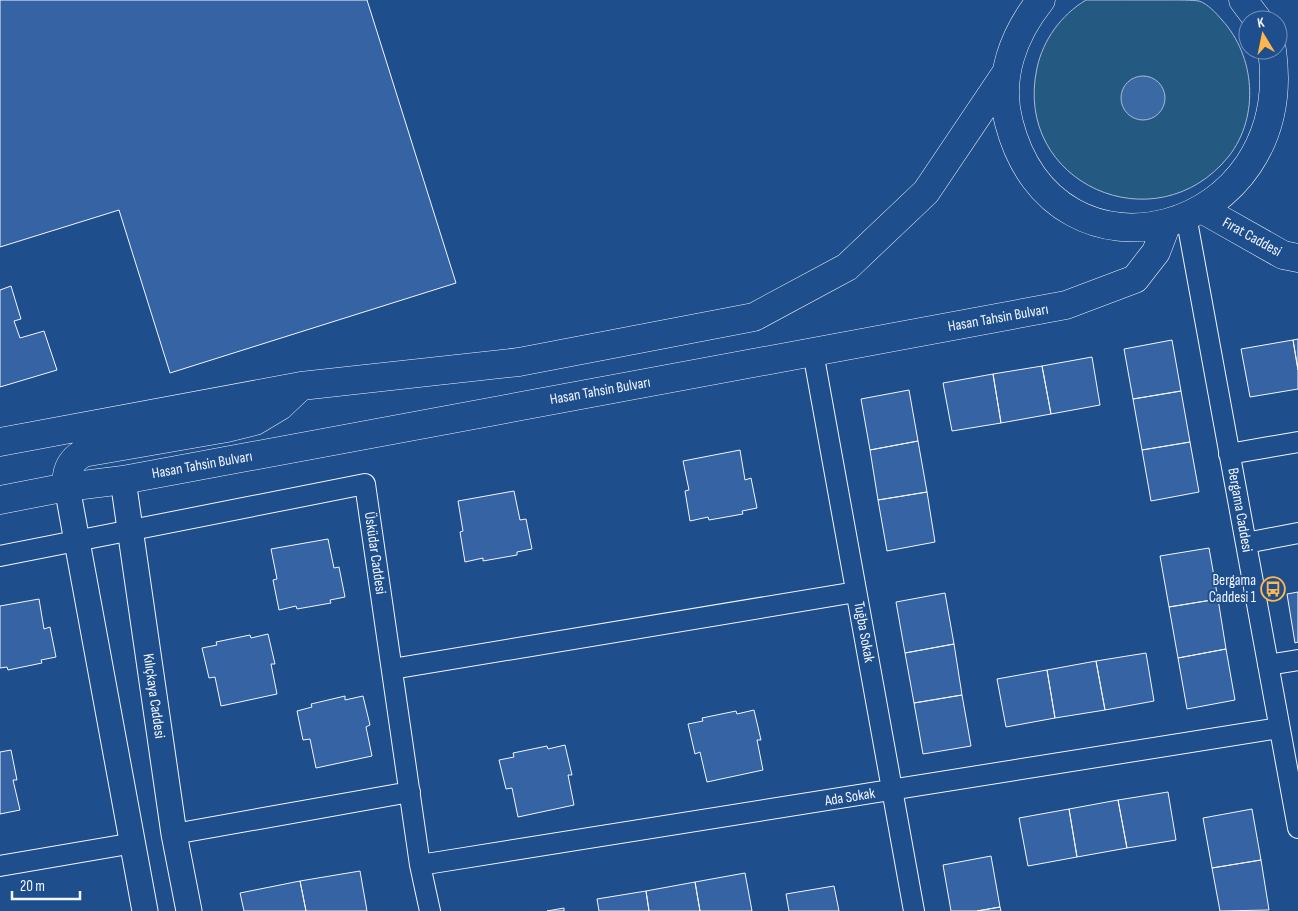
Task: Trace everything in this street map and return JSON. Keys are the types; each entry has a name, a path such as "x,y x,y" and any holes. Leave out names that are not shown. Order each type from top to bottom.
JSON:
{"main road":[{"path":"1034,5 1019,32 1011,52 1006,73 1005,95 1012,137 1021,156 1033,174 1047,190 1064,204 1102,222 1123,227 1145,228 1186,220 1225,200 1241,186 1254,170 1265,151 1273,131 1278,110 1278,75 1275,60"},
{"path":"1285,60 1298,71"},
{"path":"0,442 301,386 519,362 754,317 847,267 926,192 1006,73"},
{"name":"Fırat Caddesi","path":"1186,220 1283,255 1298,258"},
{"name":"Hasan Tahsin Bulvarı","path":"0,500 67,487 123,480 1066,305 1135,279 1156,252 1186,220"},
{"path":"67,487 67,471 76,457 83,453 227,428 255,421 280,406 301,386"}],"street":[{"name":"Bergama Caddesi","path":"1186,220 1279,728 1294,788 1298,828"},
{"name":"Tuğba Sokak","path":"812,352 914,911"},
{"path":"1230,454 1298,442"},
{"name":"Kılıçkaya Caddesi","path":"123,480 174,834 189,911"},
{"name":"Üsküdar Caddesi","path":"0,556 365,484 420,865 430,911"},
{"path":"67,487 134,842 145,911"},
{"path":"1246,543 1298,533"},
{"path":"392,669 856,592"},
{"path":"1268,665 1298,660"},
{"name":"Ada Sokak","path":"420,865 1279,728"},
{"path":"174,834 410,792"},
{"path":"0,866 134,842"}],"shaded area":[{"path":"1086,0 1199,1 1206,4 1222,20 1233,35 1238,45 1238,60 1244,60 1250,86 1246,123 1239,140 1229,156 1199,183 1165,197 1130,198 1096,189 1068,170 1046,143 1035,109 1037,68 1044,48 1054,29 1077,6"},
{"path":"1139,76 1147,76 1159,82 1165,98 1159,114 1147,120 1139,120 1127,114 1121,102 1121,94 1127,82"}],"building":[{"path":"0,0 367,0 456,283 170,373 119,210 0,247"},
{"path":"11,286 21,319 14,321 20,338 44,331 57,370 0,387 0,290"},
{"path":"1298,339 1298,370 1293,340"},
{"path":"1172,340 1181,391 1133,399 1124,349"},
{"path":"1293,340 1298,370 1298,389 1250,397 1241,349"},
{"path":"1092,357 1100,405 1051,414 1042,366"},
{"path":"1042,366 1051,414 1001,423 993,374"},
{"path":"993,374 1001,423 952,431 943,383"},
{"path":"909,390 918,441 870,450 861,399"},
{"path":"1181,391 1190,442 1142,450 1133,399"},
{"path":"918,441 927,492 878,500 870,450"},
{"path":"1190,442 1199,492 1151,501 1142,450"},
{"path":"740,450 745,480 751,478 757,508 742,511 743,514 709,520 708,517 690,521 685,491 689,490 683,461"},
{"path":"514,491 520,520 526,519 532,549 517,552 517,555 483,561 483,558 465,562 460,532 463,531 458,501"},
{"path":"927,492 935,542 887,551 878,500"},
{"path":"328,539 334,568 339,567 345,597 330,600 331,603 297,609 296,606 279,610 273,580 277,579 271,549"},
{"path":"1209,548 1218,599 1169,607 1160,556"},
{"path":"1298,592 1298,642 1295,643 1287,594"},
{"path":"945,593 954,644 905,653 896,602"},
{"path":"39,599 44,629 50,627 56,657 41,660 42,663 8,670 7,667 0,668 0,606"},
{"path":"1218,599 1226,649 1178,658 1169,607"},
{"path":"268,634 275,664 271,664 277,694 221,706 215,677 209,678 202,648 217,645 216,642 250,635 251,638"},
{"path":"954,644 962,695 914,703 905,653"},
{"path":"1226,649 1235,700 1187,709 1178,658"},
{"path":"1146,653 1154,701 1105,710 1096,661"},
{"path":"1096,661 1105,710 1055,718 1047,670"},
{"path":"1047,670 1055,718 1006,727 997,679"},
{"path":"962,695 971,746 923,754 914,703"},
{"path":"345,696 345,700 363,696 370,725 366,727 372,756 316,768 310,739 303,740 297,711 312,707 311,704"},
{"path":"754,710 761,740 757,740 763,770 707,782 700,752 695,754 688,724 703,721 702,718 736,711 737,714"},
{"path":"565,745 572,775 568,775 574,805 518,817 512,788 506,789 499,760 514,757 513,753 547,746 548,749"},
{"path":"11,750 17,780 13,780 20,810 0,814 0,752"},
{"path":"1168,792 1176,840 1127,848 1118,800"},
{"path":"1118,800 1127,848 1077,857 1069,809"},
{"path":"1069,809 1077,857 1028,866 1019,818"},
{"path":"1252,809 1261,860 1212,868 1203,818"},
{"path":"991,856 1000,907 977,911 951,911 943,865"},
{"path":"1261,860 1269,910 1220,911 1212,868"},
{"path":"360,871 367,911 306,911 300,881"},
{"path":"745,873 752,911 700,911 695,882"},
{"path":"300,881 306,911 244,911 240,893"},
{"path":"695,882 700,911 649,911 646,891"},
{"path":"834,886 839,911 789,911 786,894"},
{"path":"646,891 649,911 599,911 597,899"},
{"path":"1000,907 1001,911 977,911"},
{"path":"564,908 564,911 547,911"}],"place":[{"name":"Bergama Caddesi 1","path":"1273,589"}]}
